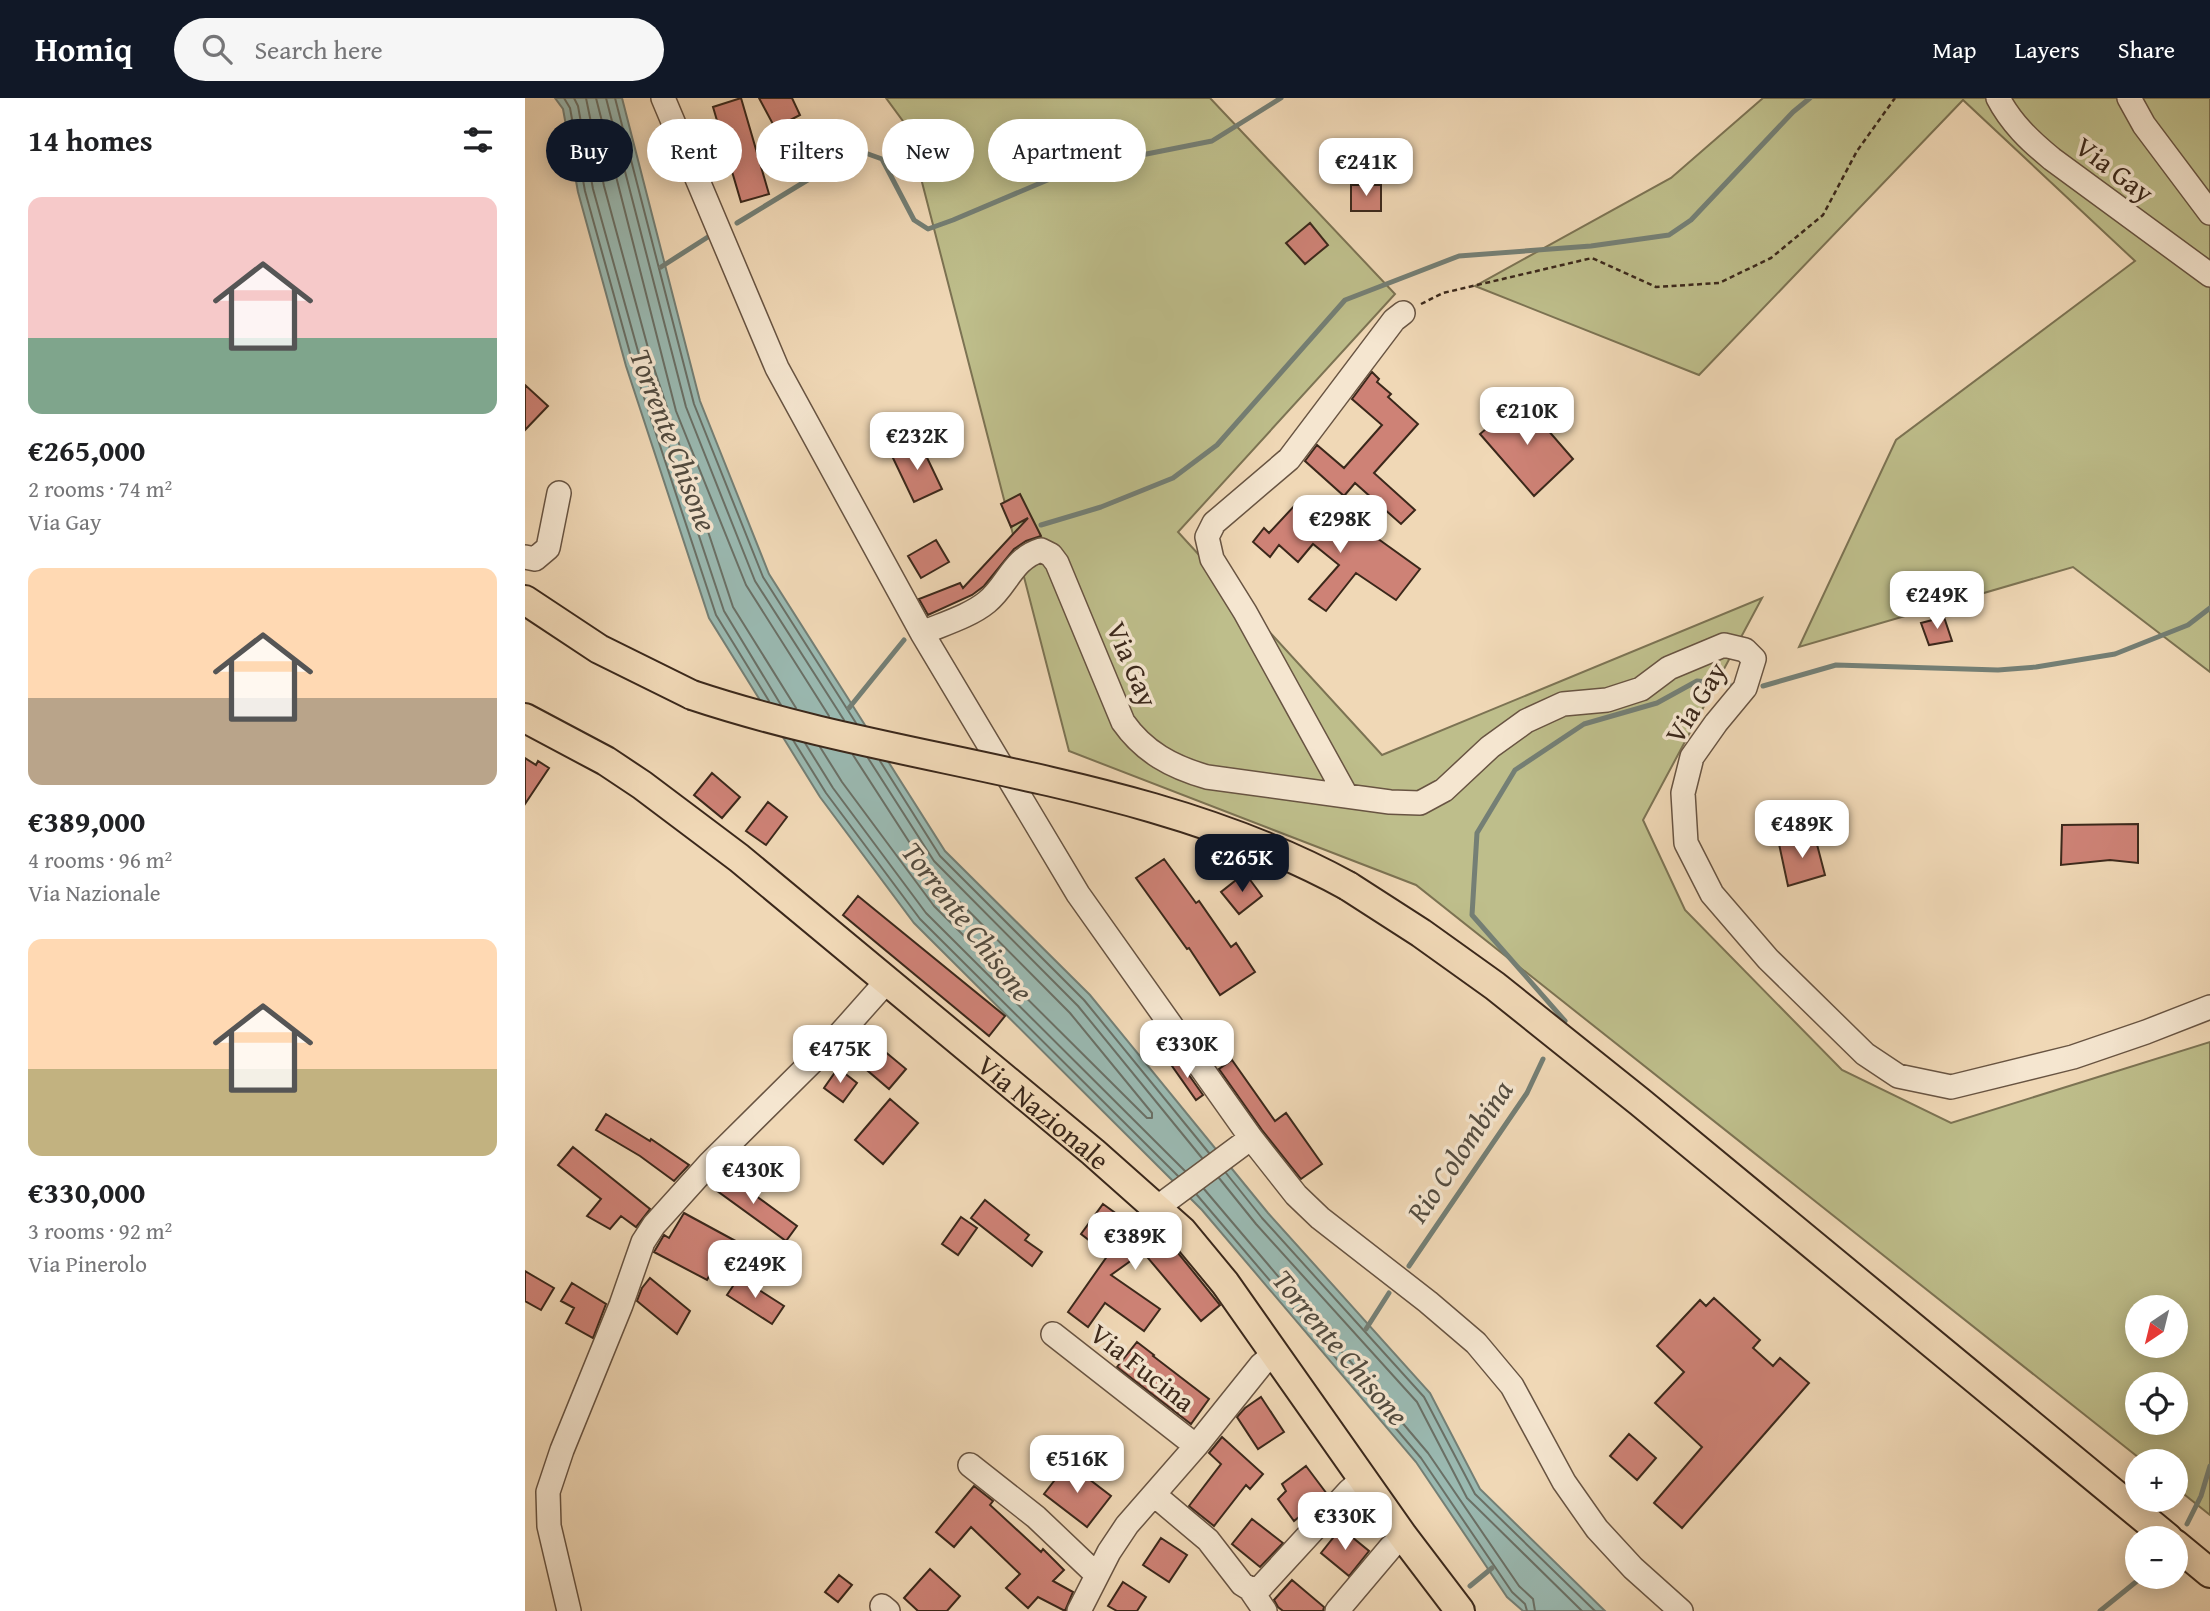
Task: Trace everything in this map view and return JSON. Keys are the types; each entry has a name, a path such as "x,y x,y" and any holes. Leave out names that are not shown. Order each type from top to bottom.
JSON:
{"main road":[{"path":"525,600 599,649 692,695 820,731 1135,802 1223,829 1310,865 1348,886 1421,933 1495,986 1640,1102 2153,1526"},
{"path":"525,616 577,651 608,666 643,672"},
{"name":"Via Nazionale","path":"525,718 606,761 739,858 1157,1207 1193,1241 1403,1536 1460,1611"},
{"path":"2188,1555 2210,1573"}],"street":[{"path":"663,98 777,368 922,633 1078,894 1251,1138 1296,1195 1320,1219 1428,1302 1476,1343 1513,1385 1564,1482 1597,1528 1633,1568 1681,1611"},
{"name":"Via Gay","path":"1998,98 2006,114 2028,139 2210,275"},
{"name":"Via Gay","path":"2129,98 2144,125 2210,213"},
{"path":"1346,795 1245,612 1212,559 1207,537 1214,523 1289,458 1394,320 1403,313"},
{"path":"525,557 535,558 548,548 559,493"},
{"name":"Via Gay","path":"922,633 981,607 990,600 1022,559 1041,550 1051,555 1057,563 1123,722 1132,735 1162,760 1185,771 1207,776 1390,802 1420,803 1444,790 1490,747 1526,721 1563,705 1607,700 1641,689 1669,668 1724,645 1745,650 1755,659 1745,688 1692,757 1683,793 1686,842 1712,894 1769,959 1865,1054 1898,1076 1951,1087 2073,1057 2210,1007"},
{"path":"569,1611 549,1526 548,1492 643,1242 709,1164 839,1035 887,981"},
{"path":"1157,1207 1251,1138"},
{"name":"Via Fucina","path":"1053,1334 1196,1446"},
{"name":"Via Fucina","path":"1079,1611 1127,1525 1196,1446 1261,1365 1274,1354"},
{"path":"970,1465 1036,1517 1097,1575"},
{"path":"1250,1589 1260,1588 1363,1479"},
{"path":"1151,1498 1158,1498 1208,1541 1242,1584 1250,1589 1265,1611"},
{"path":"1337,1611 1403,1536"}],"path":[{"path":"1403,313 1443,293 1592,258 1656,287 1719,283 1772,258 1823,215 1857,151 1895,98"}],"green space":[{"path":"886,98 1210,98 1395,294 1178,532 1382,755 1762,598 1643,820 1685,910 1842,1070 1951,1123 2210,1042 2210,1515 2188,1497 2188,1449 2128,1449 1416,885 1069,751 922,182 974,182 974,119 901,119"},
{"path":"1763,98 2210,98 2210,672 2073,567 1799,647 1896,440 2135,261 1963,100 1699,375 1475,286 1671,178"}],"water":[{"path":"555,98 622,98 627,119 565,119 563,109"},
{"name":"Torrente Chisone","path":"633,141 700,401 769,574 945,851 1090,995 1268,1213 1430,1393 1480,1489 1605,1611 1523,1611 1507,1597 1416,1462 1202,1210 914,923 820,797 709,618 626,366 576,182 633,182"}],"building":[{"path":"741,98 756,149 756,182 766,182 769,194 741,202 735,182 742,182 742,119 717,119 713,107"},
{"path":"759,98 792,98 800,115 792,119 770,119"},
{"path":"1351,185 1381,185 1381,211 1351,211"},
{"path":"1310,223 1328,245 1305,264 1286,243"},
{"path":"1372,372 1379,379 1377,382 1391,394 1388,397 1418,424 1374,473 1415,510 1401,524 1355,483 1344,496 1305,461 1317,445 1344,468 1382,425 1352,399"},
{"path":"525,385 548,406 525,430"},
{"path":"1521,399 1573,459 1534,496 1480,434"},
{"path":"920,443 942,489 914,502 892,456"},
{"path":"1020,494 1041,536 1014,549 984,586 972,595 928,615 919,599 960,583 963,588 1028,518 1011,527 1001,504"},
{"path":"1297,503 1342,540 1356,523 1420,569 1396,600 1356,573 1326,611 1309,599 1339,565 1313,544 1298,562 1279,545 1270,557 1253,542 1264,528 1269,533"},
{"path":"936,540 949,562 921,578 908,556"},
{"path":"1944,617 1952,641 1929,645 1921,623"},
{"path":"525,758 536,765 538,761 549,768 525,804"},
{"path":"712,773 740,797 722,818 694,795"},
{"path":"768,802 787,817 766,845 746,831"},
{"path":"2138,824 2138,863 2110,860 2061,865 2062,825"},
{"path":"1814,833 1825,875 1788,886 1779,844"},
{"path":"1164,859 1196,903 1199,901 1231,947 1236,943 1255,972 1220,995 1189,948 1187,949 1136,878"},
{"path":"1245,873 1262,896 1239,914 1221,892"},
{"path":"858,896 1005,1016 989,1036 843,915"},
{"path":"877,1045 906,1069 889,1089 861,1065"},
{"path":"1232,1060 1275,1121 1286,1113 1322,1164 1301,1179 1219,1069"},
{"path":"1179,1061 1203,1095 1196,1100 1172,1066"},
{"path":"838,1068 857,1083 843,1102 824,1088"},
{"path":"890,1099 918,1123 883,1164 855,1140"},
{"path":"606,1114 650,1141 651,1139 689,1165 674,1181 640,1156 596,1130"},
{"path":"573,1147 650,1209 636,1227 621,1216 610,1229 587,1216 601,1199 558,1165"},
{"path":"722,1171 797,1226 786,1241 709,1185"},
{"path":"985,1200 1029,1235 1025,1240 1042,1252 1032,1266 971,1218"},
{"path":"1103,1204 1139,1230 1147,1223 1170,1243 1220,1305 1201,1321 1143,1252 1111,1275 1160,1309 1144,1331 1105,1303 1088,1327 1068,1312 1108,1255 1081,1234"},
{"path":"684,1213 754,1251 743,1271 719,1258 707,1280 654,1252 664,1235 669,1238"},
{"path":"961,1217 977,1228 958,1255 942,1244"},
{"path":"525,1271 554,1288 541,1310 525,1301"},
{"path":"739,1277 784,1306 772,1324 727,1295"},
{"path":"650,1278 690,1311 677,1334 637,1301"},
{"path":"572,1283 606,1304 593,1338 566,1323 574,1308 561,1301"},
{"path":"1714,1298 1760,1340 1753,1348 1773,1366 1780,1358 1809,1383 1682,1528 1654,1503 1702,1447 1655,1403 1684,1372 1657,1346 1700,1300 1706,1306"},
{"path":"1137,1342 1209,1399 1191,1424 1117,1367"},
{"path":"1261,1397 1284,1432 1258,1449 1237,1417"},
{"path":"1629,1434 1656,1458 1637,1480 1610,1456"},
{"path":"1222,1437 1263,1474 1250,1489 1246,1485 1214,1526 1189,1506 1221,1464 1209,1453"},
{"path":"1068,1463 1111,1496 1087,1527 1044,1494"},
{"path":"1306,1466 1327,1494 1294,1521 1278,1499 1286,1491 1282,1484"},
{"path":"974,1486 993,1501 990,1505 1064,1570 1053,1581 1073,1592 1065,1611 1038,1597 1028,1608 1006,1588 1020,1574 971,1527 954,1547 936,1532"},
{"path":"1252,1519 1283,1543 1260,1567 1232,1544"},
{"path":"1341,1528 1369,1551 1349,1576 1321,1553"},
{"path":"1161,1538 1187,1555 1169,1582 1143,1565"},
{"path":"930,1569 960,1596 947,1611 918,1611 904,1598"},
{"path":"839,1575 852,1585 838,1602 825,1592"},
{"path":"1292,1580 1324,1607 1323,1611 1283,1611 1278,1607 1274,1600"},
{"path":"1123,1582 1146,1597 1137,1611 1117,1611 1108,1606"}],"waterway":[{"path":"737,223 857,150 882,159 914,220 928,229 1076,168 1212,141 1281,98"},
{"path":"1041,525 1101,507 1173,478 1217,445 1345,300 1459,256 1591,246 1669,235 1691,220 1793,112 1810,98"},
{"path":"661,267 711,235"},
{"name":"Rio Colombina","path":"1763,686 1836,665 1998,670 2036,667 2115,654 2188,625 2210,608"},
{"path":"849,708 904,640"},
{"name":"Rio Colombina","path":"1565,1021 1472,915 1477,833 1515,770 1584,724 1657,703 1697,681 1729,684"},
{"name":"Rio Colombina","path":"1409,1266 1527,1093 1543,1059"},
{"name":"Rio Colombina","path":"1366,1329 1389,1293"},
{"path":"2187,1524 2201,1496 2210,1466"},
{"path":"1470,1586 1492,1568"},
{"path":"2100,1611 2127,1589"}]}
